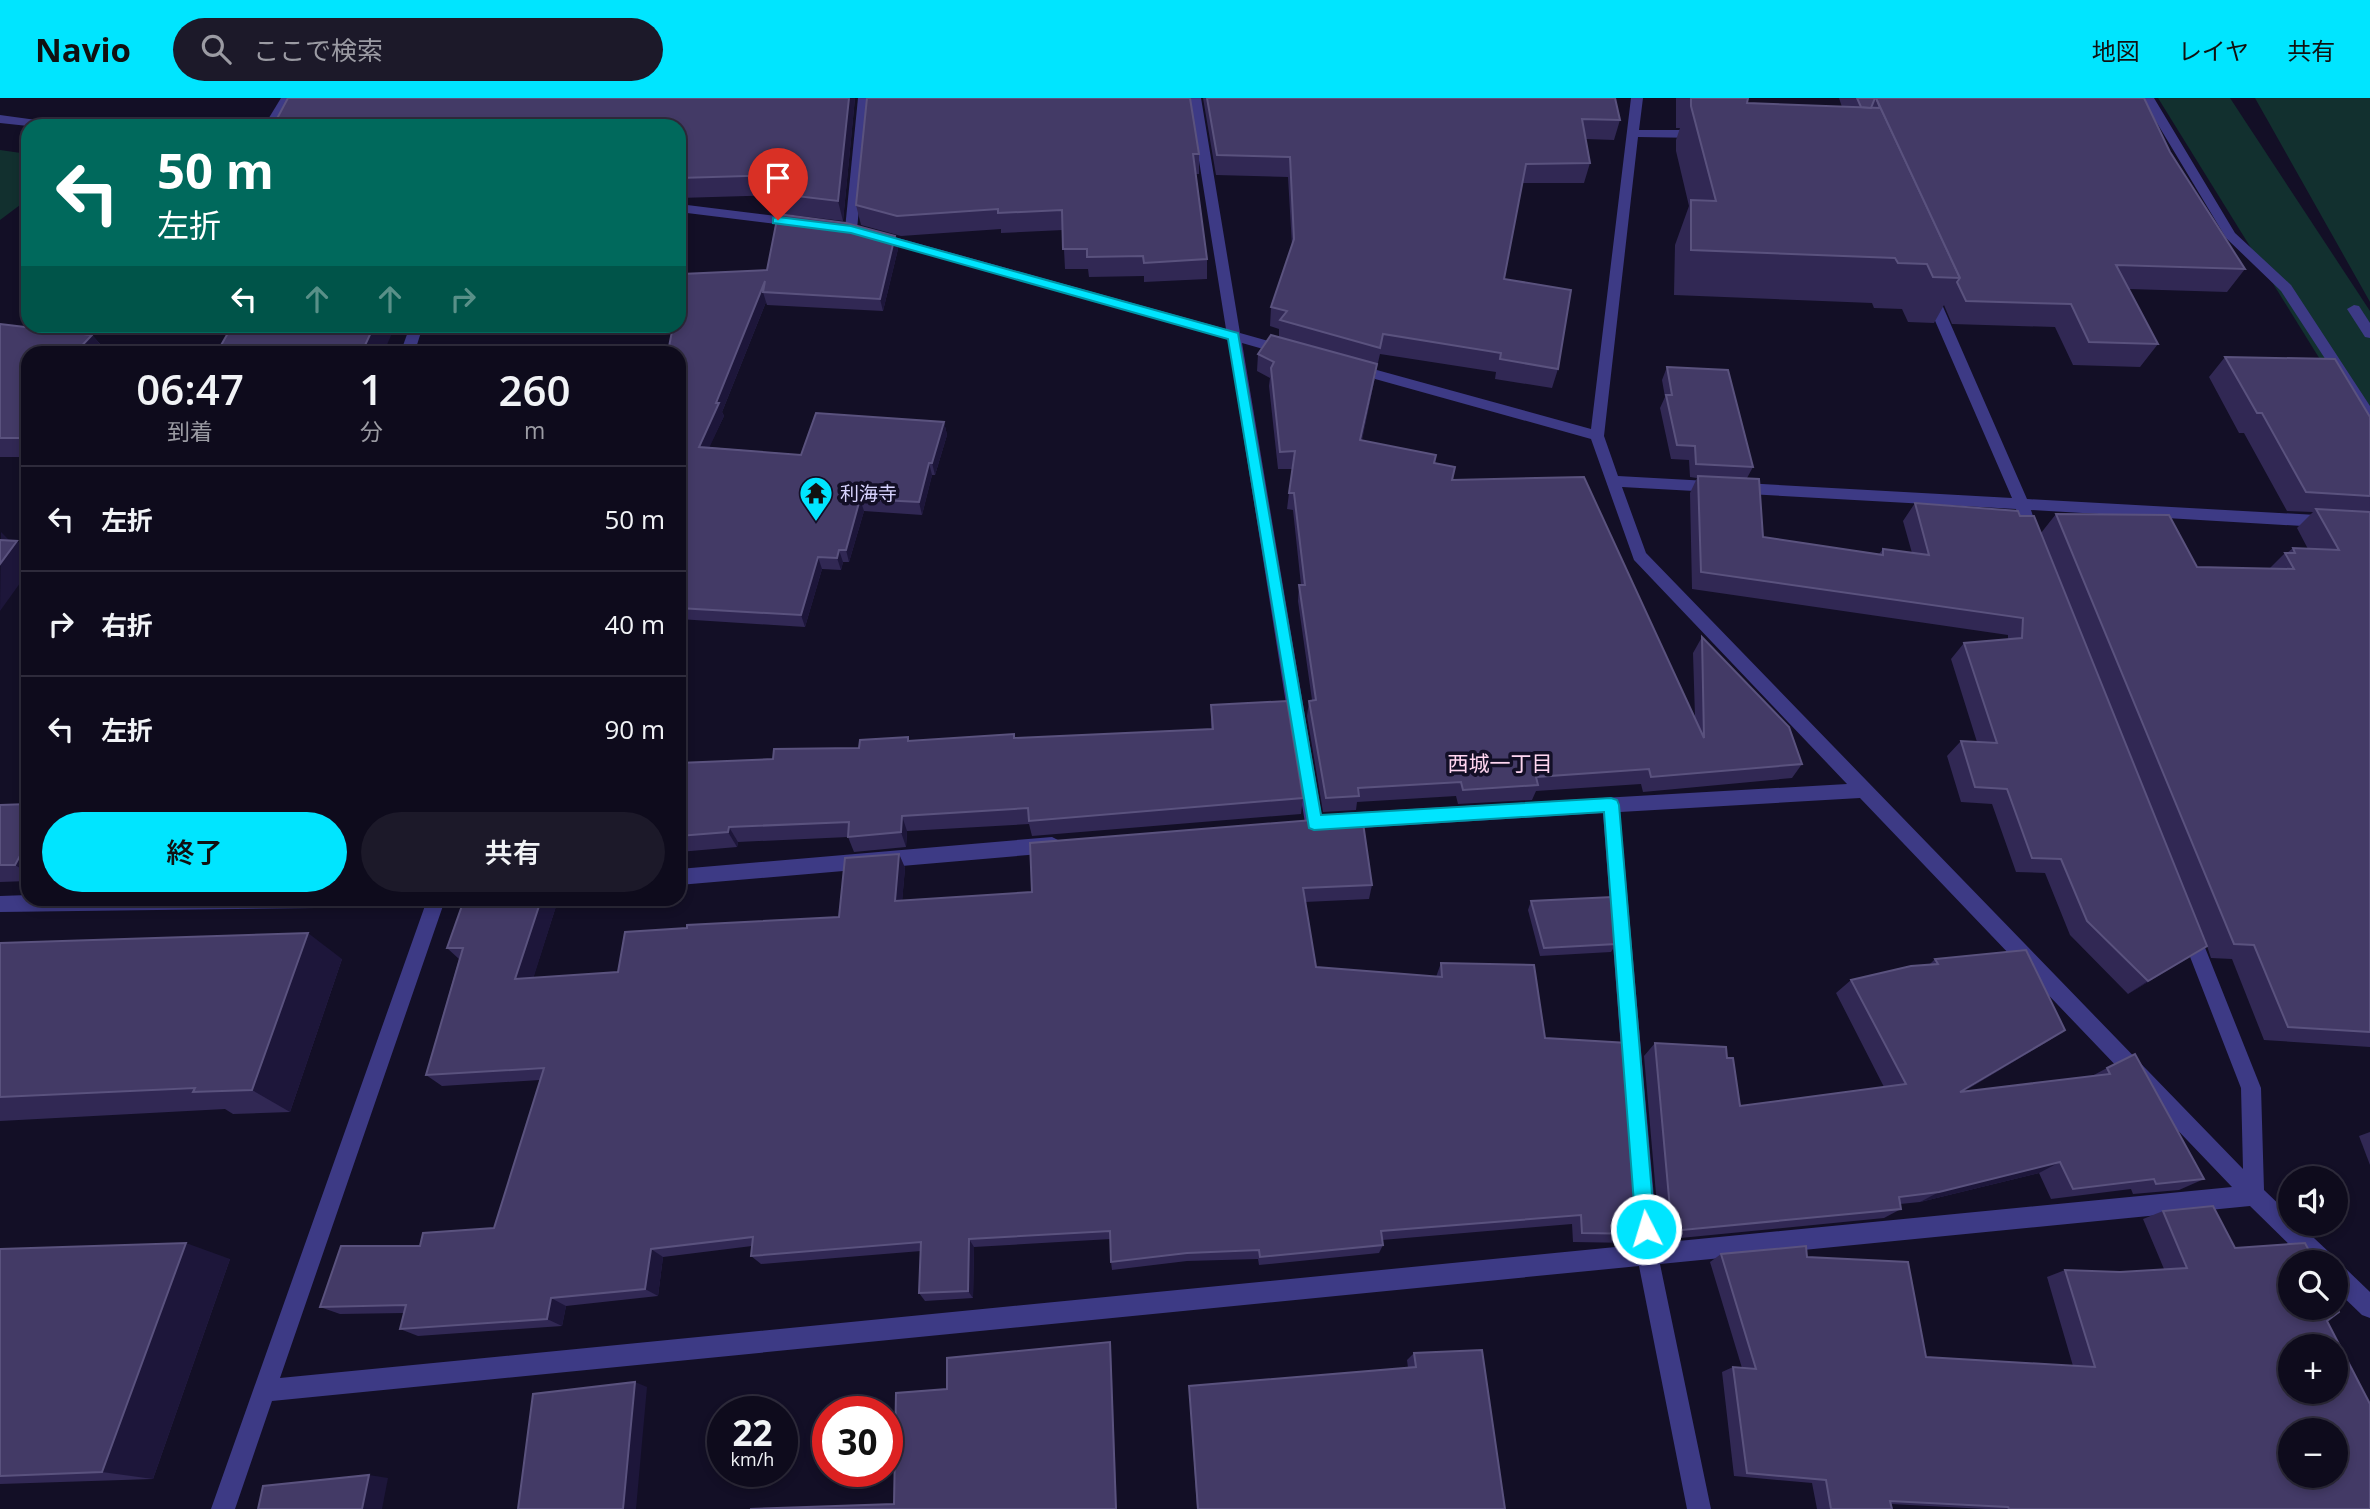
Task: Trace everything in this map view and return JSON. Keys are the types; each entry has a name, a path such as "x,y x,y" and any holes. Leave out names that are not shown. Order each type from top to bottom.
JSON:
{"street":[{"path":"274,119 287,98"},
{"path":"864,98 845,229 1301,355"},
{"path":"1195,98 1234,336 1307,823 1864,790"},
{"path":"1637,98 1597,436 1639,556 2254,1195 2311,1250"},
{"path":"2148,98 2230,235 2286,288 2370,417"},
{"path":"0,119 21,122"},
{"path":"1632,133 1713,134"},
{"path":"686,209 811,224"},
{"path":"1922,276 2022,505 2035,547"},
{"path":"2354,309 2370,334"},
{"path":"1342,366 1597,436"},
{"path":"1612,481 2370,524"},
{"path":"1611,805 1648,1256 1699,1509"},
{"path":"686,876 1066,844"},
{"path":"0,904 21,904"},
{"path":"223,1509 434,906"},
{"path":"2184,921 2251,1088 2254,1195"},
{"path":"264,1391 2254,1195"},
{"path":"2348,1286 2370,1307"}],"green space":[{"path":"2158,98 2230,98 2370,311 2370,440"},
{"path":"2255,98 2370,98 2370,302"},
{"path":"0,150 21,153 21,204 0,220"}],"building":[{"path":"288,98 849,98 838,201 779,194 782,175 686,178 686,119 277,119"},
{"path":"867,98 1190,98 1199,154 1193,154 1207,259 1144,263 1143,256 1087,257 1087,249 1063,249 1062,210 998,213 998,209 897,216 856,205"},
{"path":"1207,98 1615,98 1620,120 1582,119 1590,163 1526,164 1504,279 1571,290 1558,369 1500,359 1501,353 1383,334 1380,348 1280,320 1287,311 1271,307 1294,239 1290,157 1217,155"},
{"path":"1691,98 1748,98 1747,103 1880,108 1876,98 1960,278 1933,277 1927,264 1898,263 1895,258 1691,250 1691,200 1716,201"},
{"path":"1857,98 1875,98 1871,108 1861,107"},
{"path":"1876,98 2144,98 2170,152 2245,269 2116,265 2158,344 2089,342 2071,304 1966,301 1957,282 1960,278"},
{"path":"778,214 846,223 895,236 880,299 763,292 765,281 716,403 719,403 699,447 801,455 816,413 944,422 919,502 860,499 846,550 839,550 837,558 818,557 801,615 686,608 686,346 669,346 672,333 686,333 686,274 767,270"},
{"path":"0,324 21,327 21,333 92,335 82,346 21,346 21,438 0,438"},
{"path":"228,333 371,333 365,346 221,346"},
{"path":"1271,335 1377,364 1360,440 1436,455 1434,463 1455,467 1452,480 1584,477 1704,738 1702,637 1789,727 1802,764 1651,777 1649,769 1536,777 1538,785 1463,790 1461,782 1358,788 1359,796 1326,798 1309,701 1316,700 1299,585 1305,585 1294,493 1289,493 1295,451 1280,452 1271,368 1274,362 1258,354"},
{"path":"2225,357 2335,359 2370,417 2370,496 2306,492 2262,413 2257,413"},
{"path":"1667,367 1728,370 1753,467 1696,464 1695,446 1677,445 1666,395 1672,395"},
{"path":"1698,476 1759,479 1763,537 1883,555 1883,549 1929,555 1915,503 2018,511 2020,516 2034,516 2207,946 2148,981 2087,921 2061,859 2032,858 2007,789 1975,787 1961,741 1997,743 1964,643 2022,638 2023,618 1701,572"},
{"path":"2316,509 2370,512 2370,1032 2288,1027 2254,945 2234,944 2056,514 2169,515 2197,567 2294,569 2285,553 2295,553 2293,548 2339,550"},
{"path":"0,540 17,541 0,564"},
{"path":"1287,701 1303,798 1029,821 1028,808 902,816 901,832 848,837 849,822 729,827 728,832 686,835 686,763 773,759 774,749 859,748 860,740 908,737 908,741 1014,734 1014,738 1213,729 1211,705"},
{"path":"21,804 21,854 15,865 0,865 0,805"},
{"path":"1362,816 1372,885 1303,888 1316,967 1442,977 1441,963 1534,965 1545,1038 1628,1043 1644,1234 1582,1233 1581,1215 1381,1231 1383,1245 1260,1257 1259,1250 1187,1253 1111,1262 1110,1231 969,1239 968,1291 919,1293 921,1242 751,1256 753,1237 651,1249 645,1289 551,1298 547,1319 400,1329 406,1305 320,1307 341,1246 420,1246 423,1233 494,1228 544,1068 426,1075 463,948 447,948 462,906 539,906 515,979 618,972 625,932 687,928 687,925 839,917 845,858 899,854 895,901 1032,892 1030,843"},
{"path":"1612,897 1616,944 1544,948 1531,901"},
{"path":"308,933 252,1090 193,1092 195,1088 0,1097 0,943"},
{"path":"2026,950 2065,1030 1960,1092 2110,1074 2107,1068 2135,1054 2204,1179 2156,1184 2154,1179 2073,1189 2060,1162 1939,1192 1899,1197 1901,1209 1672,1231 1655,1043 1726,1047 1727,1058 1733,1058 1740,1106 1906,1084 1851,980 1911,966 1938,964 1935,959"},
{"path":"2213,1206 2235,1248 2305,1243 2309,1250 2278,1250 2278,1320 2328,1320 2334,1334 2278,1334 2278,1404 2348,1404 2348,1362 2370,1404 2370,1509 2009,1509 1890,1501 1892,1509 1831,1509 1826,1480 1747,1473 1733,1367 1756,1369 1721,1254 1806,1246 1807,1257 1908,1262 1926,1357 2095,1367 2065,1270 2120,1272 2187,1268 2163,1211"},
{"path":"186,1243 102,1472 0,1476 0,1249"},
{"path":"1110,1342 1116,1509 750,1509 894,1504 894,1487 903,1487 903,1396 896,1396 896,1393 947,1389 947,1358"},
{"path":"1482,1350 1505,1509 1198,1509 1189,1386 1416,1367 1414,1353"},
{"path":"635,1382 623,1509 518,1509 533,1394"},
{"path":"369,1475 362,1509 258,1509 263,1486"}],"place":[{"name":"利海寺","path":"816,523"}],"district":[{"name":"西城一丁目","path":"1500,763"}],"route":[{"path":"778,220 851,229 1234,336 1314,823 1611,805 1646,1229"}]}
